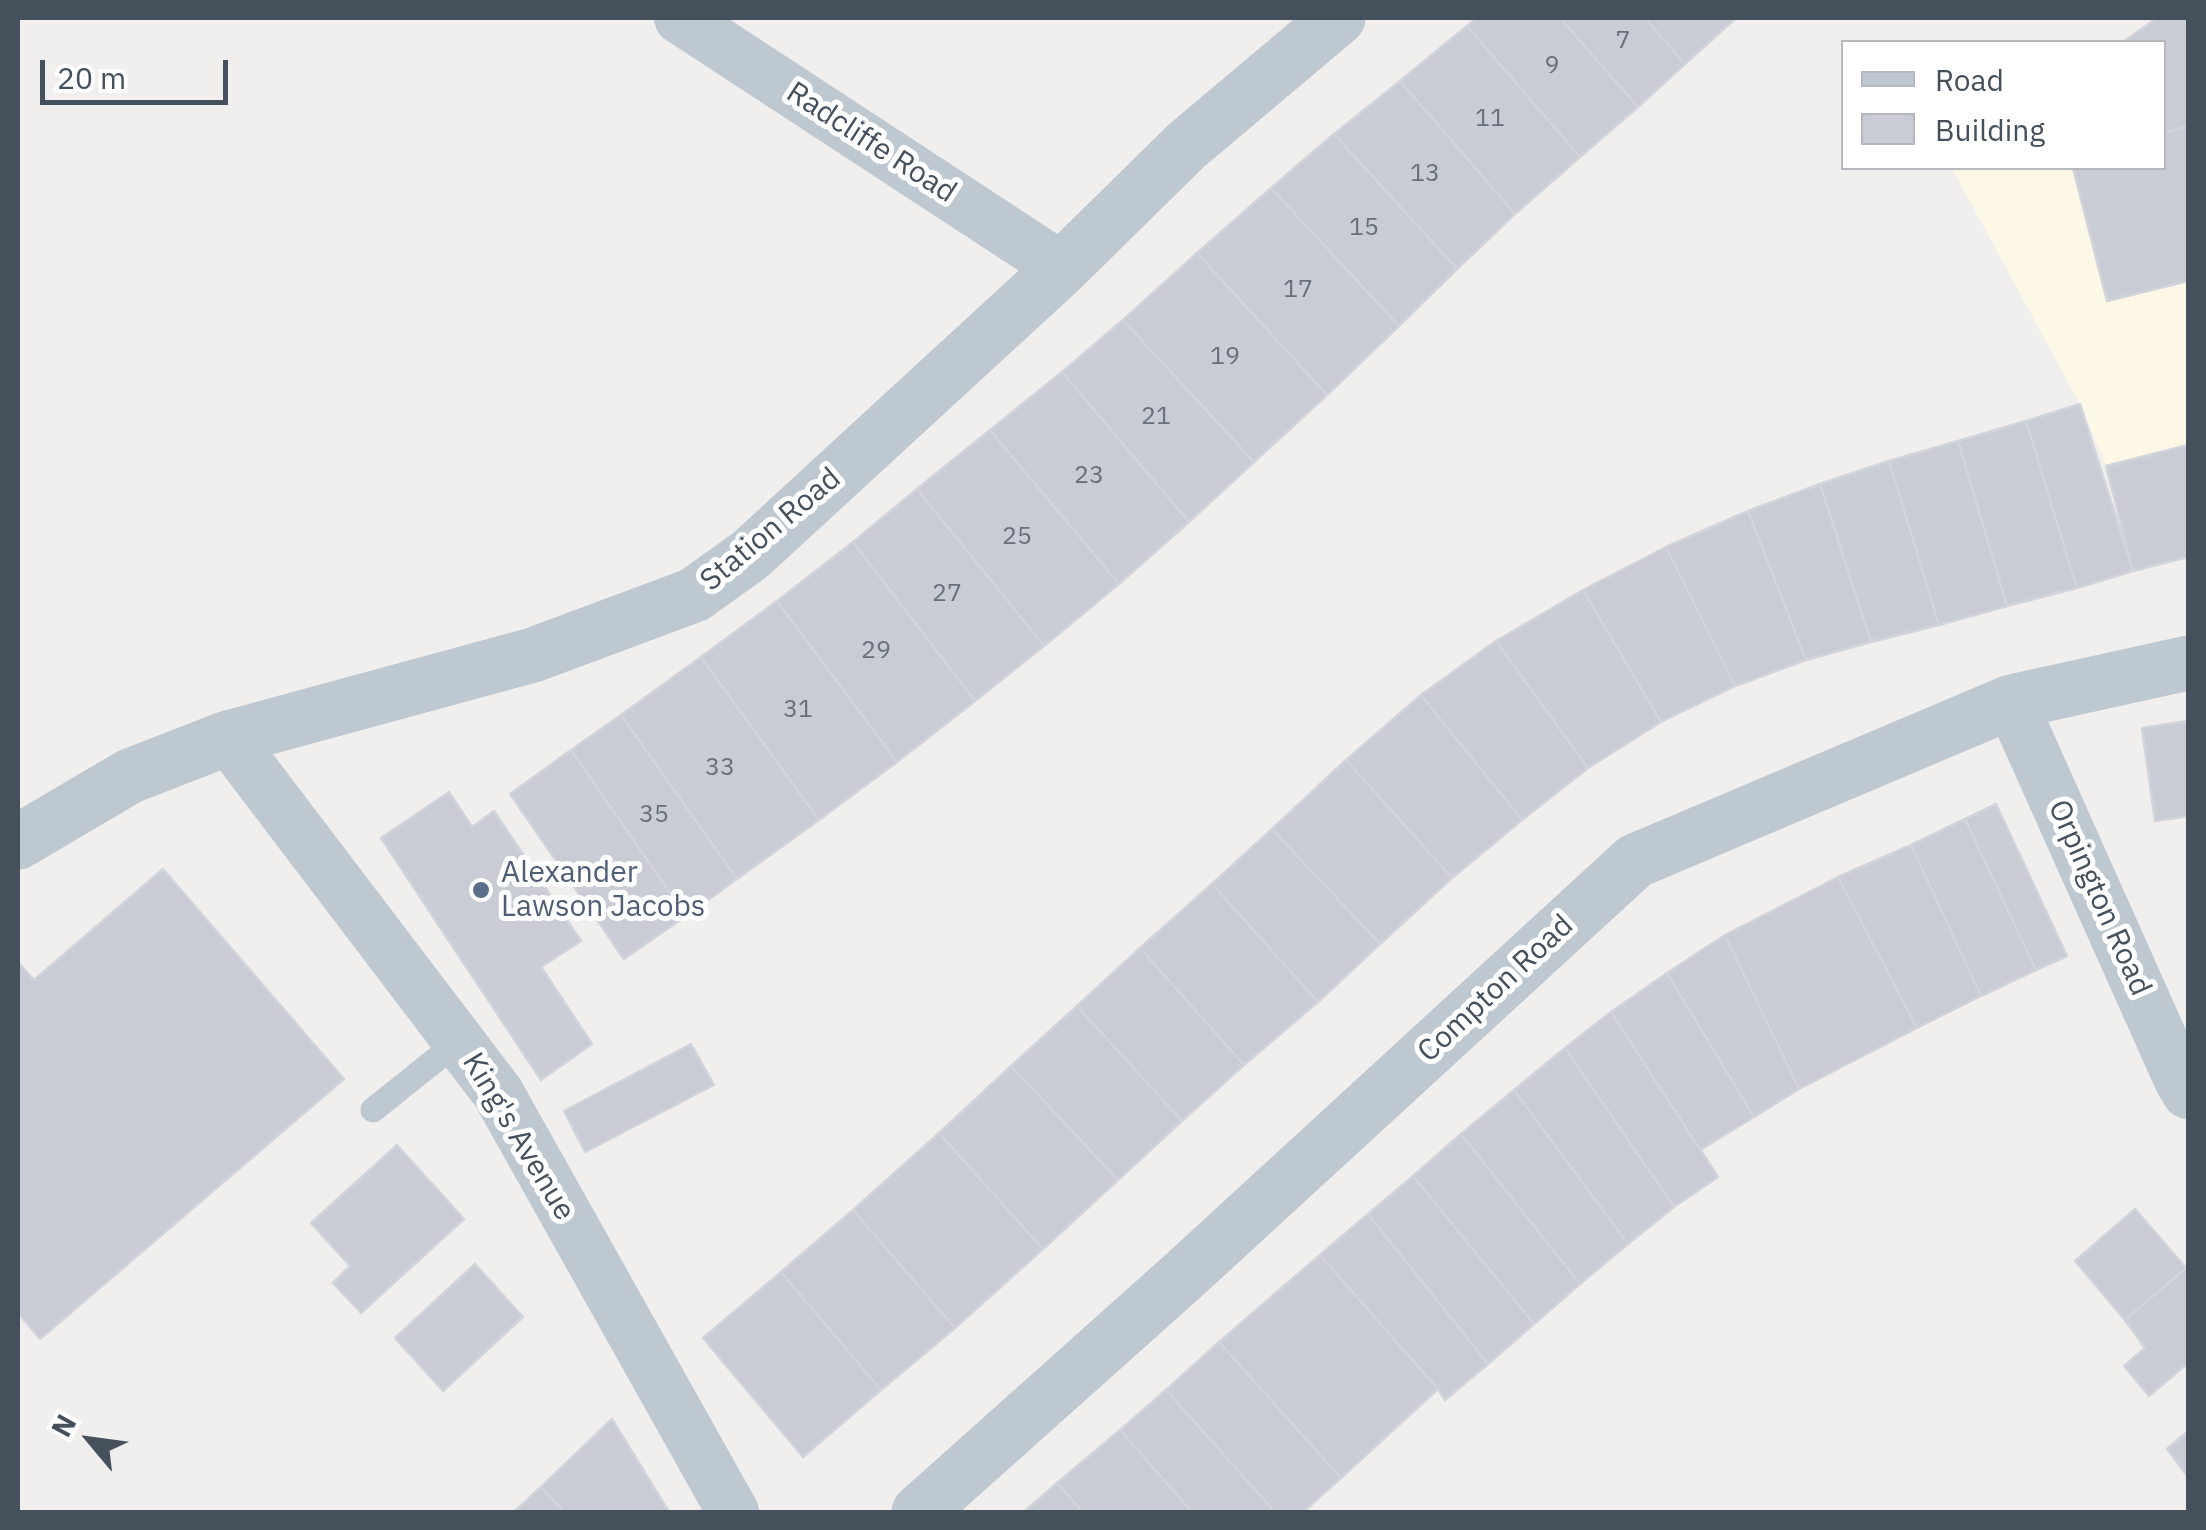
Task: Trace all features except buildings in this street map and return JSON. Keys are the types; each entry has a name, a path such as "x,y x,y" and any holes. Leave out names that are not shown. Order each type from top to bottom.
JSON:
{"street":[{"name":"Radcliffe Road","path":"680,18 1062,268"},
{"name":"Station Road","path":"18,842 130,776 228,738 534,655 694,595 750,555 1062,268 1186,146 1338,18"},
{"name":"Compton Road","path":"918,1512 1182,1277 1635,861 2011,702 2188,662"},
{"name":"Orpington Road","path":"2011,702 2188,1093"},
{"name":"King's Avenue","path":"228,738 498,1093 733,1512"}],"lane":[{"path":"373,1110 459,1041"}],"shaded area":[{"path":"2157,18 2188,18 2188,445 2106,466 2080,404 1953,170 2166,170 2166,40 2126,40"}],"place":[{"name":"Alexander Lawson Jacobs","path":"481,890"}]}
